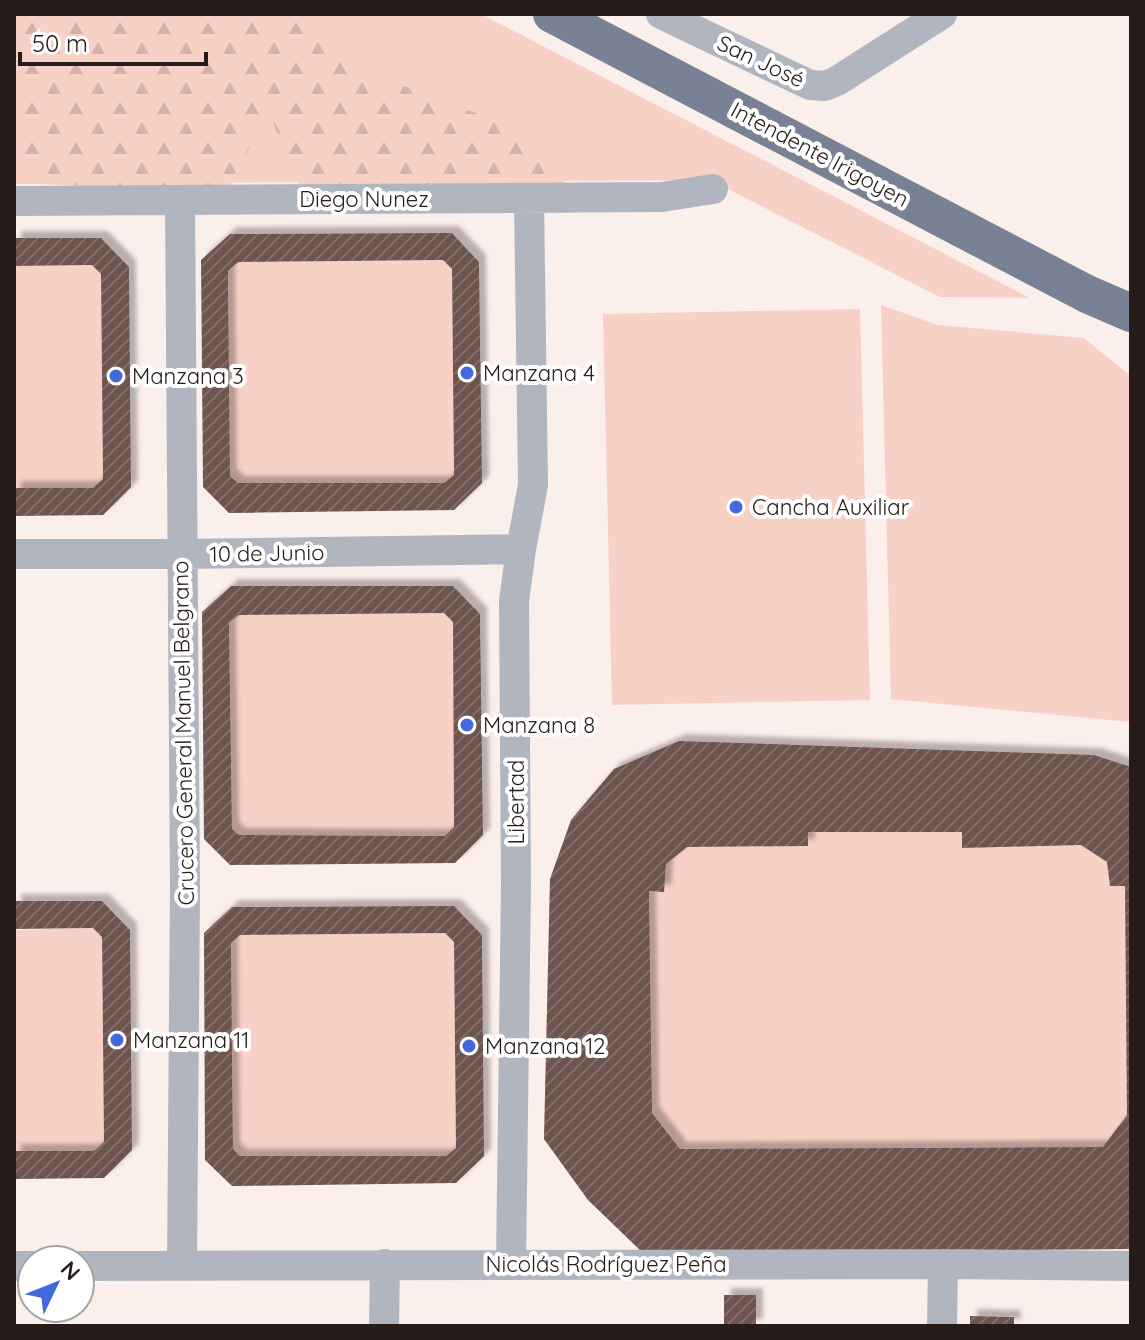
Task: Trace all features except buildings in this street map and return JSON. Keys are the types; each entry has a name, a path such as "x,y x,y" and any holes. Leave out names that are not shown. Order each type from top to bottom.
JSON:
{"main road":[{"name":"Intendente Irigoyen","path":"552,14 1087,294 1131,313"},
{"name":"Intendente Irigoyen","path":"1087,294 1131,324"}],"street":[{"name":"San José","path":"661,14 810,85 825,86 942,14"},
{"name":"Diego Nunez","path":"14,201 662,197 713,189"},
{"name":"Libertad","path":"511,1264 516,884 514,601 533,485 529,198"},
{"name":"Crucero General Manuel Belgrano","path":"180,200 185,888 182,1265"},
{"name":"10 de Junio","path":"14,554 521,549"},
{"path":"384,1326 385,1264"},
{"path":"942,1326 943,1264"},
{"name":"Nicolás Rodríguez Peña","path":"96,1266 1131,1266"}],"green space":[{"path":"14,14 481,14 1030,298 940,297 710,180 14,184"},
{"path":"14,14 308,14 307,28 380,77 525,132 577,197 301,189 268,111 228,189 232,192 14,183"},
{"path":"443,260 452,269 454,475 444,483 238,483 230,476 228,271 238,262"},
{"path":"92,265 101,274 103,479 93,488 14,488 14,266"},
{"path":"881,305 938,325 1084,338 1131,376 1131,722 891,699"},
{"name":"Cancha Auxiliar","path":"860,309 870,700 612,705 603,314"},
{"path":"444,613 453,622 454,827 445,836 239,835 232,829 229,623 239,615"},
{"path":"679,741 1094,755 1131,767 1131,1249 643,1253 588,1200 544,1139 550,879 571,820 614,769"},
{"path":"93,928 102,937 104,1142 94,1151 14,1151 14,930"},
{"path":"445,933 454,942 456,1148 446,1156 240,1156 233,1149 231,943 240,935"}],"place":[{"name":"Manzana 4","path":"467,373"},
{"name":"Manzana 3","path":"116,376"},
{"name":"Cancha Auxiliar","path":"736,507"},
{"name":"Manzana 8","path":"467,725"},
{"name":"Manzana 11","path":"117,1040"},
{"name":"Manzana 12","path":"469,1046"}]}
